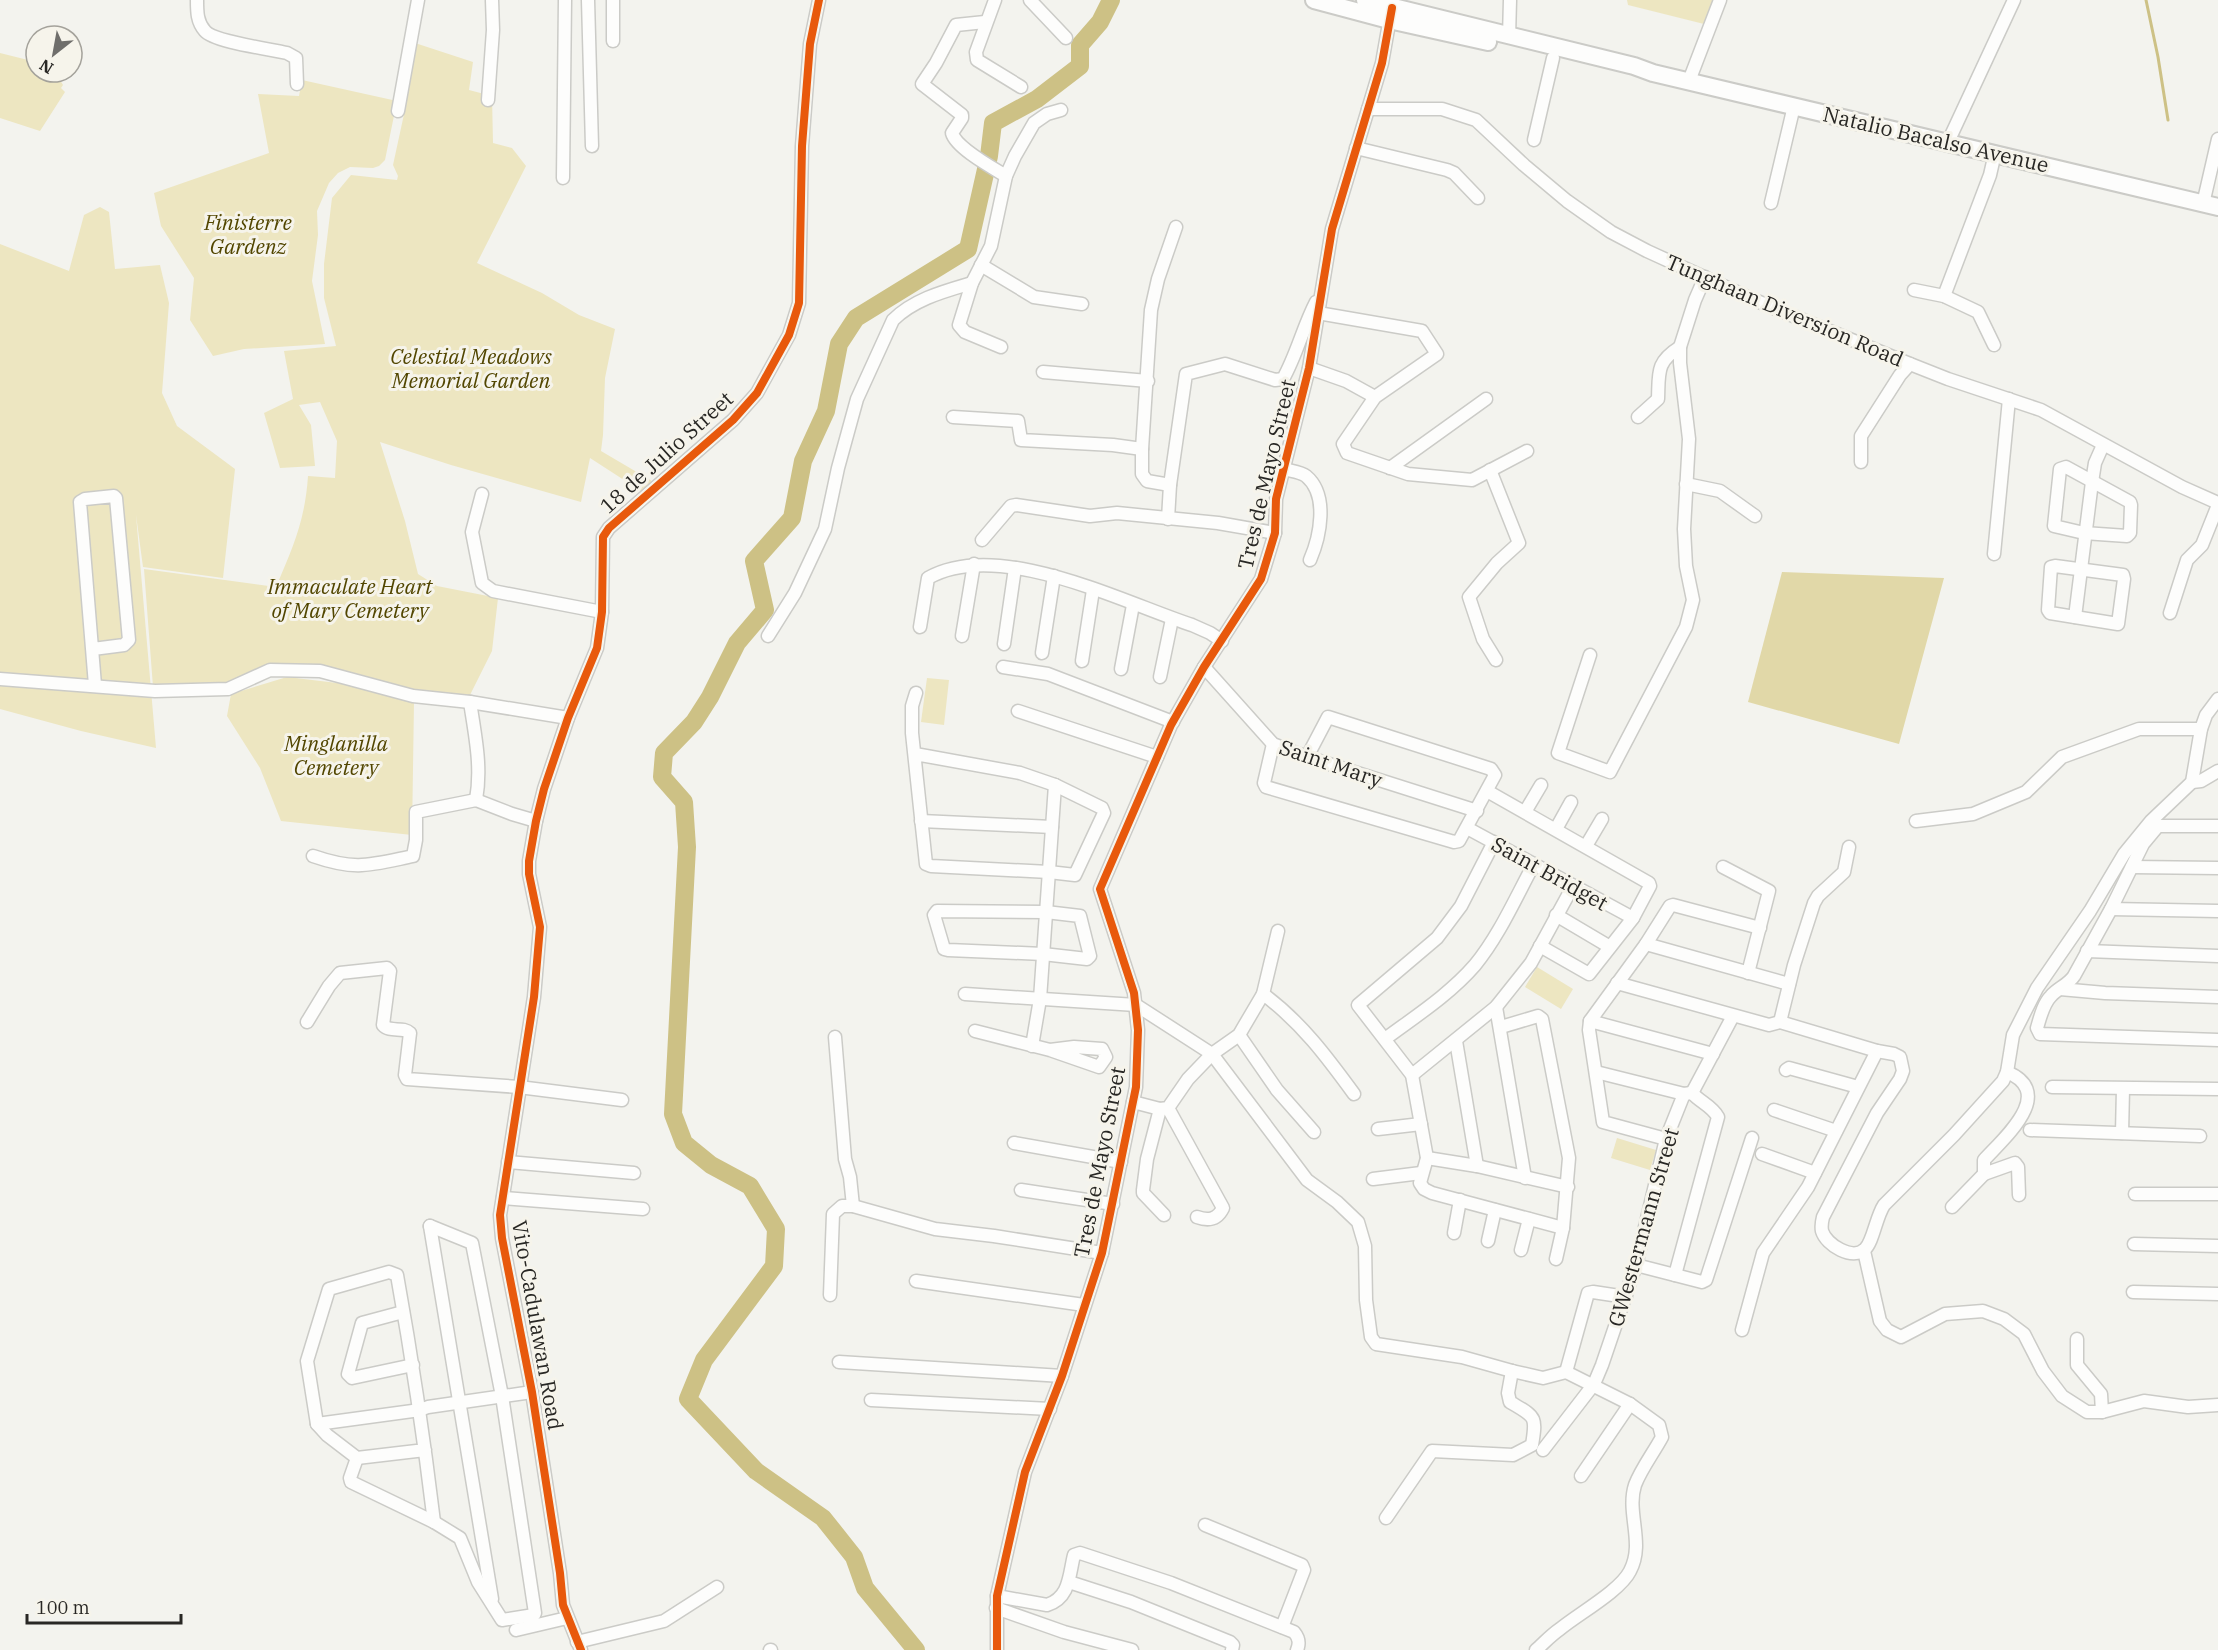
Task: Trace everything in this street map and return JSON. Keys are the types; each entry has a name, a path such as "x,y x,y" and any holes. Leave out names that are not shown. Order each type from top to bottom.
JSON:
{"highway":[{"name":"Natalio Bacalso Avenue","path":"1314,0 1509,37 1588,55 1653,73 2210,206"},
{"name":"Natalio Bacalso Avenue","path":"1365,0 1390,14 1553,58 1632,76 1653,73"}],"street":[{"path":"197,0 197,16 200,24 212,37 287,53 296,58 297,84"},
{"path":"398,111 418,0"},
{"path":"488,100 493,30 492,0"},
{"path":"563,178 566,0"},
{"path":"588,0 592,146"},
{"path":"613,0 613,40"},
{"name":"18 de Julio Street","path":"529,861 536,821 568,718 597,648 602,612 603,537 609,528 733,420 757,393 789,335 799,303 802,146 810,44 819,0"},
{"path":"995,0 975,52 977,60 1021,87"},
{"path":"1030,0 1066,38"},
{"path":"1509,37 1510,0"},
{"path":"1689,81 1720,0"},
{"path":"1948,142 2014,0"},
{"name":"Tres de Mayo Street","path":"997,1650 996,1602 1025,1472 1062,1376 1102,1252 1134,1102 1138,1041 1136,1005 1123,955 1100,889 1173,722 1208,671 1222,641 1261,579 1275,533 1276,499 1309,368 1332,229 1382,63 1390,14"},
{"path":"985,22 956,25 922,84 962,115 952,133 954,139 1006,176"},
{"path":"1534,140 1553,58"},
{"path":"1771,202 1794,106"},
{"name":"Tunghaan Diversion Road","path":"1368,109 1442,109 1476,120 1567,201 1611,232 1752,299 1910,364 2041,410 2182,488 2218,504"},
{"path":"1001,347 965,332 959,326 972,283 991,246 1006,176 1024,138 1034,123 1047,114 1060,110"},
{"path":"2210,206 2218,139"},
{"path":"1356,148 1447,170 1454,173 1478,198"},
{"path":"1944,296 1990,175 1995,153"},
{"path":"1170,485 1147,481 1142,474 1142,449 1152,310 1158,279 1176,227"},
{"path":"981,265 1034,297 1082,304"},
{"path":"1590,655 1558,753 1610,772 1686,627 1693,600 1686,566 1684,529 1689,439 1680,347 1705,277"},
{"path":"768,636 795,593 825,529 838,468 857,399 893,320 903,309 972,283"},
{"path":"1914,290 1944,296 1981,314 1994,345"},
{"path":"1168,519 1170,485 1186,374 1225,364 1275,380 1283,379 1293,361 1305,324 1322,291"},
{"path":"1318,313 1411,327 1422,331 1437,354 1375,397 1343,444 1347,453 1408,474 1472,480 1527,451"},
{"path":"1638,417 1658,399 1659,369 1668,354 1680,347"},
{"path":"1861,462 1861,436 1900,375 1910,364"},
{"path":"1309,368 1346,381 1375,397"},
{"path":"1043,372 1148,381"},
{"path":"1390,468 1486,399"},
{"path":"1994,554 2009,399"},
{"path":"953,417 1018,421 1021,440 1142,449"},
{"path":"2075,616 2092,482 2095,464 2103,445"},
{"path":"2066,467 2130,502 2130,533 2125,537 2084,533 2054,526 2060,469 2066,467"},
{"path":"1284,469 1304,474 1319,498 1321,523 1316,548 1310,560"},
{"path":"1490,471 1519,543 1497,563 1469,597 1483,639 1496,660"},
{"path":"1686,484 1720,491 1755,516"},
{"path":"482,494 472,532 482,583 493,591 602,612"},
{"path":"93,649 124,645 129,640 114,496 85,499 80,502 95,685"},
{"path":"2170,613 2187,560 2202,546 2218,504"},
{"path":"982,540 1011,506 1016,505 1090,516 1117,513 1275,533"},
{"path":"920,627 928,578 941,570 974,564 1015,568 1054,576 1210,633 1222,641"},
{"path":"962,636 974,564"},
{"path":"2051,567 2082,568 2121,574 2124,577 2119,622 2116,625 2075,616 2052,614 2048,611 2051,567"},
{"path":"1004,644 1015,568"},
{"path":"1042,653 1054,576"},
{"path":"1082,661 1093,590"},
{"path":"1121,669 1133,605"},
{"path":"1160,677 1172,619"},
{"path":"1003,667 1048,674 1173,722"},
{"path":"0,679 154,691 228,689 270,670 320,671 413,696 470,702 568,718"},
{"name":"Saint Mary","path":"1208,671 1273,744 1477,811"},
{"path":"915,754 1020,773 1055,784 1102,808 1104,813 1075,875 925,863 912,724 912,706 916,693"},
{"path":"2192,782 2201,729 2206,715 2218,699"},
{"path":"470,702 479,762 476,800"},
{"path":"1018,711 1157,758"},
{"path":"1273,744 1264,783 1266,787 1454,842 1459,841 1467,828 1495,775 1491,769 1328,717 1307,757"},
{"path":"1916,821 1973,814 2005,801 2026,792 2062,756 2139,729 2201,729"},
{"path":"1617,983 1769,1026 1780,1022 1894,1054 1900,1058 1903,1071 1877,1113 1821,1224 1829,1242 1848,1253 1855,1254 1864,1251 1872,1238 1877,1216 1884,1205 1954,1135 2003,1080 2007,1072 2013,1035 2037,988 2090,911 2124,854 2151,821 2192,782 2200,781 2218,771"},
{"path":"1032,1046 1040,999 1055,784"},
{"path":"1525,812 1541,784"},
{"path":"1487,791 1649,883 1633,918 1587,975 1540,946"},
{"path":"313,856 336,864 363,867 412,856 416,840 416,812 476,800 536,821"},
{"path":"1556,829 1572,802"},
{"path":"1586,846 1602,819"},
{"path":"921,821 1052,827"},
{"path":"2218,826 2158,826 2143,844 2111,909 2069,983 2050,996 2040,1015 2037,1028 2040,1034 2218,1040"},
{"name":"Saint Bridget","path":"1467,828 1633,918"},
{"path":"1494,842 1461,906 1437,939 1400,972 1359,1003 1359,1006 1412,1075 1426,1158 1420,1183 1424,1189 1563,1228"},
{"path":"1780,1022 1814,903 1818,896 1844,872 1849,847"},
{"name":"Vito-Cadulawan Road","path":"529,861 529,874 540,927 534,997 500,1215 502,1238 533,1396 563,1605 579,1646"},
{"path":"1385,1039 1434,1003 1475,965 1497,932 1534,864"},
{"path":"1722,867 1769,890 1748,973"},
{"path":"2132,867 2218,868"},
{"path":"1412,1075 1496,1007 1531,963 1573,886"},
{"path":"1666,1139 1603,1122 1589,1030 1590,1021 1646,944 1669,907 1673,905 1760,928"},
{"path":"2111,909 2218,912"},
{"path":"937,911 1046,912 1082,918 1090,956 1087,959 1043,954 945,950 934,915 937,911"},
{"path":"1556,915 1611,947"},
{"path":"1164,1215 1143,1190 1147,1159 1164,1109 1212,1054 1239,1035 1263,994 1278,931"},
{"path":"1646,944 1789,984"},
{"path":"2087,951 2218,956"},
{"path":"307,1022 329,986 340,973 387,968 390,972 383,1026 387,1029 406,1030 410,1033 406,1078 409,1080 519,1087 622,1100"},
{"path":"2060,989 2218,997"},
{"path":"965,994 1136,1005 1212,1054 1307,1180 1337,1202 1358,1222 1365,1246 1365,1300 1371,1337 1376,1344 1462,1357 1543,1378 1566,1372 1630,1404 1659,1425 1662,1433 1635,1485 1633,1507 1637,1542 1631,1570 1624,1580 1558,1630 1536,1650"},
{"path":"1263,994 1286,1011 1314,1039 1354,1094"},
{"path":"1496,1007 1525,1178"},
{"path":"1501,1027 1538,1016 1542,1019 1569,1158 1563,1228 1556,1259"},
{"name":"GWestermann Street","path":"1543,1450 1594,1384 1636,1265 1666,1139 1688,1093 1713,1054 1733,1016"},
{"path":"1590,1021 1713,1054"},
{"path":"975,1031 1050,1050"},
{"path":"1239,1035 1277,1090 1314,1132"},
{"path":"835,1037 845,1160 850,1177 853,1206"},
{"path":"1456,1041 1477,1166"},
{"path":"1742,1330 1763,1253 1808,1187 1877,1051"},
{"path":"1786,1070 1789,1068 1858,1087"},
{"path":"1596,1072 1688,1093 1714,1110 1718,1117 1675,1275"},
{"path":"1984,1174 1984,1160 2019,1123 2028,1100 2024,1083 2007,1072"},
{"path":"2052,1087 2218,1089"},
{"path":"2122,1089 2122,1133"},
{"path":"1134,1102 1164,1109 1222,1208 1212,1219 1197,1217"},
{"path":"1774,1110 1836,1131"},
{"path":"1378,1129 1421,1124"},
{"path":"2030,1130 2200,1136"},
{"path":"1636,1265 1702,1282 1707,1279 1752,1138"},
{"path":"1014,1143 1121,1162"},
{"path":"1762,1154 1815,1173"},
{"path":"1426,1158 1477,1166 1568,1187"},
{"path":"508,1162 634,1173"},
{"path":"1952,1207 1984,1174 2014,1163 2018,1167 2019,1195"},
{"path":"1373,1179 1421,1173"},
{"path":"1021,1190 1113,1204"},
{"path":"2135,1194 2218,1194"},
{"path":"503,1198 643,1209"},
{"path":"1454,1233 1460,1200"},
{"path":"830,1295 833,1214 842,1206 853,1206 935,1229 1102,1252"},
{"path":"1488,1241 1495,1210"},
{"path":"1521,1250 1529,1219"},
{"path":"357,1458 350,1478 351,1482 434,1522 461,1540 478,1582 503,1621 536,1613 502,1400 472,1243 430,1226 493,1603"},
{"path":"2134,1244 2218,1246"},
{"path":"1864,1251 1880,1321 1887,1330 1900,1337 1945,1314 1983,1311 2004,1319 2024,1334 2043,1371 2062,1396 2087,1412 2102,1412 2144,1401 2188,1407 2218,1405"},
{"path":"425,1450 357,1458 327,1435 317,1424 307,1361 328,1289 392,1272 397,1275 420,1410 425,1450 434,1522"},
{"path":"916,1281 1084,1305"},
{"path":"2133,1292 2218,1294"},
{"path":"1566,1372 1588,1293 1626,1297"},
{"path":"403,1312 362,1323 348,1374 352,1378 413,1365"},
{"path":"2077,1339 2077,1365 2101,1394 2102,1412"},
{"path":"839,1362 1062,1376"},
{"path":"1386,1518 1432,1451 1513,1455 1533,1445 1536,1424 1531,1414 1510,1402 1508,1393 1512,1371"},
{"path":"317,1424 428,1407 533,1396"},
{"path":"871,1400 1050,1409"},
{"path":"1581,1476 1630,1404"},
{"path":"1205,1525 1302,1565 1304,1570 1282,1627"},
{"path":"996,1602 1047,1605 1054,1603 1062,1596 1069,1582 1074,1555 1080,1553 1170,1583 1294,1632 1298,1637 1297,1650"},
{"path":"1069,1582 1131,1602 1230,1642 1233,1645 1232,1650"},
{"path":"579,1646 664,1621 717,1587"},
{"path":"996,1602 1064,1632 1132,1650"},
{"path":"516,1630 567,1618"}],"green space":[{"path":"1627,0 1718,0 1708,25 1628,5"},
{"path":"415,43 473,62 469,90 492,96 493,143 512,148 526,166 477,263 542,293 579,315 615,329 605,378 601,451 652,481 641,491 590,458 581,502 380,442 405,521 418,574 437,586 498,598 492,651 469,697 387,685 343,671 268,668 229,686 153,687 144,569 276,587 301,520 308,476 335,478 337,441 320,402 299,405 311,425 315,466 280,468 264,413 293,399 284,351 336,346 324,298 324,264 332,198 351,175 397,180 398,176 393,165 406,105"},
{"path":"0,53 24,59 24,84 63,85 61,88 65,92 40,131 0,118"},
{"name":"Finisterre Gardenz","path":"302,80 397,101 385,160 373,168 350,167 338,173 329,183 317,211 318,235 312,281 325,344 244,349 213,356 190,320 194,278 161,226 154,193 269,153 258,94 299,96"},
{"path":"100,207 109,212 115,269 160,265 169,303 162,393 177,426 235,469 223,578 143,567 136,515 156,748 0,709 0,244 69,271 84,215"},
{"name":"Minglanilla Cemetery","path":"287,677 354,685 414,702 412,835 281,821 260,768 227,716 231,694"},
{"path":"927,678 949,680 944,725 921,722"},
{"path":"1537,967 1573,989 1561,1009 1525,987"},
{"path":"1617,1138 1656,1150 1650,1170 1611,1158"}],"shaded area":[{"path":"1782,572 1944,578 1899,744 1748,702"}],"waterway":[{"path":"916,1650 865,1588 854,1557 823,1518 756,1471 688,1399 704,1360 774,1266 776,1229 750,1186 711,1165 684,1143 673,1114 687,847 684,802 662,777 664,753 694,722 710,697 737,643 765,610 754,561 792,518 803,461 826,411 839,344 856,318 968,249 989,156 993,123 1037,99 1080,66 1080,45 1100,22 1111,0"},
{"path":"2146,0 2168,120"}],"cycle path":[{"path":"581,1650 563,1605 532,1392 502,1238 500,1215 534,997 540,927 529,874 529,861 544,789 568,718 597,648 602,612 603,537 609,528 733,420 757,393 789,335 799,303 802,146 810,44 819,0"},
{"path":"997,1650 997,1596 1025,1472 1062,1376 1102,1253 1136,1087 1138,1030 1134,993 1100,889 1171,725 1204,667 1261,579 1275,533 1276,499 1309,368 1332,229 1382,63 1392,8"}],"park label":[{"name":"Celestial Meadows Memorial Garden","path":"471,368"},
{"name":"Immaculate Heart of Mary Cemetery","path":"350,598"}]}
